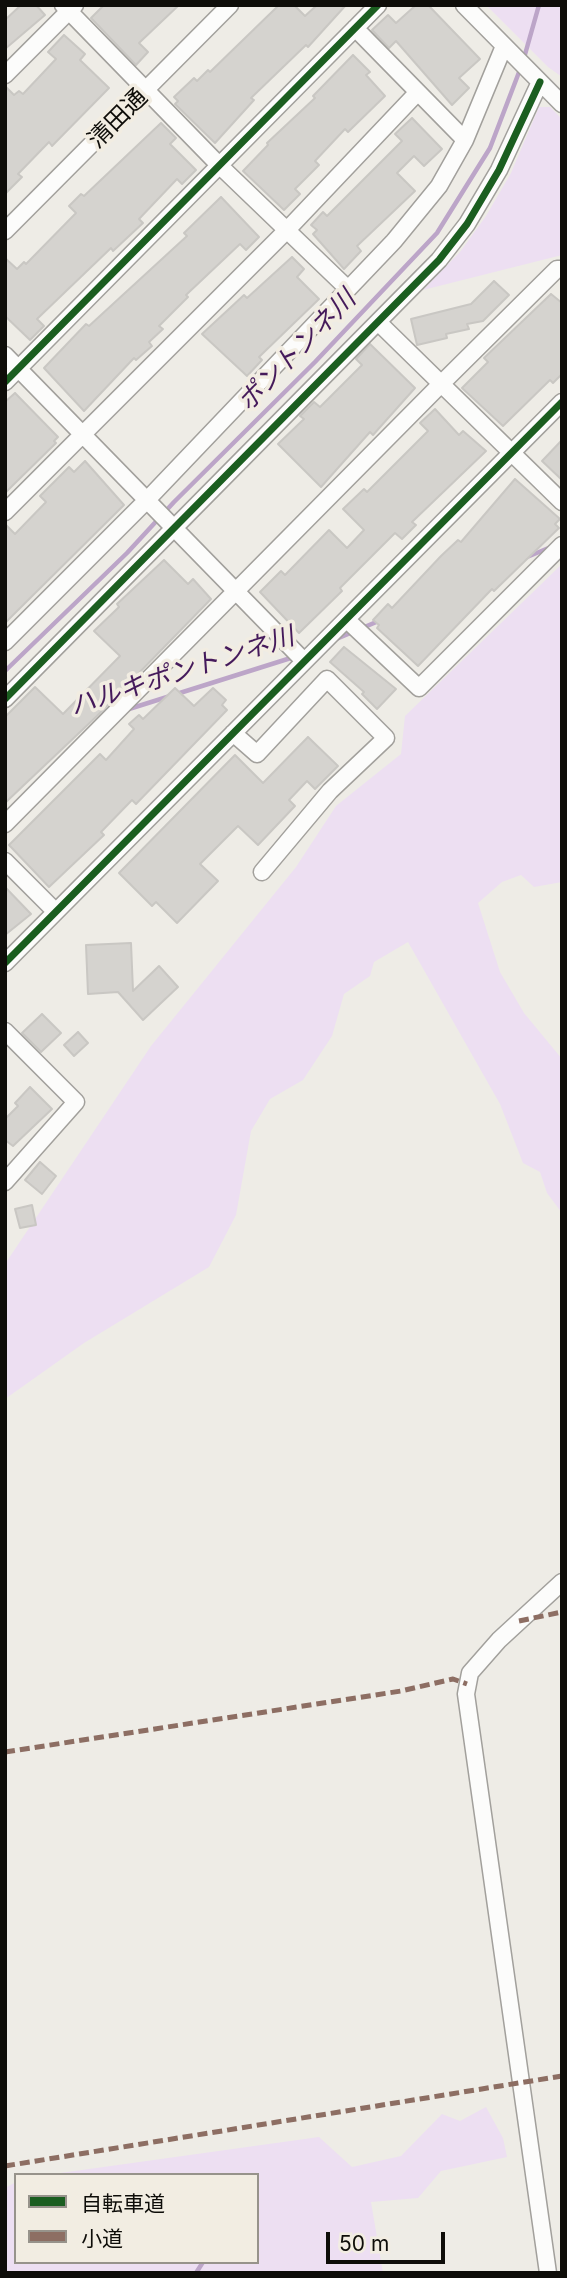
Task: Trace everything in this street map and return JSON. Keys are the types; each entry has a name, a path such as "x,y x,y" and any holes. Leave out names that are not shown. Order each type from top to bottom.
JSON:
{"street":[{"name":"清田通","path":"5,231 230,5"},
{"path":"5,382 378,5"},
{"path":"464,5 562,104"},
{"path":"5,75 69,7 219,165 348,289"},
{"path":"355,27 465,140"},
{"path":"5,642 149,505 394,241 439,186 509,52"},
{"path":"5,699 171,528 379,323 439,260 467,224 499,170 536,78"},
{"path":"5,512 286,231 417,93"},
{"path":"5,824 441,384 557,269 562,268"},
{"path":"379,323 562,502"},
{"path":"5,355 84,433 171,528 304,661"},
{"path":"5,963 562,402"},
{"path":"347,620 419,688 562,544"},
{"path":"233,733 257,754 327,679 386,738 330,791 262,872"},
{"path":"280,686 301,707"},
{"path":"5,861 55,911"},
{"path":"5,1031 76,1102 11,1164 5,1182"},
{"path":"548,2273 466,1694 470,1672 499,1640 562,1582"}],"shaded area":[{"path":"486,5 562,5 562,77 548,67"},
{"path":"539,107 550,107 562,119 562,255 423,290 460,252 486,216 511,173"},
{"path":"562,564 562,882 534,887 521,875 502,882 478,903 500,972 524,1013 562,1059 562,1213 547,1193 540,1172 523,1163 500,1104 408,942 374,962 370,976 344,994 332,1036 303,1080 270,1099 251,1131 236,1215 209,1267 84,1343 5,1399 5,1264 151,1046 296,867 336,806 401,754 405,716"},
{"path":"486,2107 503,2138 507,2157 441,2171 418,2198 371,2202 383,2273 5,2273 5,2188 14,2183 14,2264 259,2264 259,2173 60,2173 319,2137 352,2167 401,2156 442,2114 460,2121"}],"building":[{"path":"21,5 36,5 45,15 5,49 5,20"},
{"path":"104,5 179,5 139,43 148,52 136,65 91,18"},
{"path":"279,5 294,5 305,16 317,5 346,5 308,47 306,45 251,98 254,100 215,143 175,104 178,101 174,97 194,78 197,81 208,70 210,72"},
{"path":"416,5 428,5 480,59 459,78 469,88 452,105 396,41 389,48 372,30 388,15 396,23"},
{"path":"64,35 85,54 80,60 109,88 52,146 49,142 18,174 22,177 5,194 5,86 14,95 19,91 23,94 56,59 48,52"},
{"path":"353,55 370,72 366,75 385,96 348,132 345,129 315,161 319,165 295,189 300,194 284,210 243,171"},
{"path":"412,118 442,149 424,166 414,156 397,173 415,191 357,246 361,251 344,269 313,234 317,230 311,225 323,212 327,216 402,141 395,134"},
{"path":"161,123 176,138 170,144 196,170 182,184 177,179 139,219 143,223 113,251 111,248 37,319 44,326 30,340 5,316 5,258 17,269 24,262 26,264 76,213 69,206 81,194 84,196"},
{"path":"221,197 259,237 246,250 240,244 186,295 188,297 159,326 163,329 149,342 152,346 136,360 134,358 84,411 44,368 86,324 89,326 187,236 184,233"},
{"path":"292,257 304,269 297,277 319,299 259,357 262,360 247,376 202,334 244,295 247,298"},
{"path":"494,281 509,295 483,321 467,324 469,329 446,334 447,338 417,345 411,319 471,304"},
{"path":"551,294 562,303 562,374 553,383 550,380 503,426 462,388 488,362 484,358"},
{"path":"370,344 415,388 373,435 370,432 321,487 278,444 304,419 300,416 314,402 320,407 362,365 356,359"},
{"path":"15,393 58,437 54,441 56,443 5,493 5,402"},
{"path":"435,409 459,435 463,431 486,451 412,522 416,525 402,539 395,533 299,633 260,592 281,571 285,575 329,530 347,548 364,530 343,509 364,489 367,492 428,431 420,423"},
{"path":"562,440 562,480 542,461"},
{"path":"85,461 124,505 5,623 5,524 15,534 46,502 40,496 69,467 74,472"},
{"path":"515,479 560,519 555,524 559,528 494,591 492,589 418,666 377,628 379,625 373,620 388,604 392,608 441,556 458,540 461,542"},
{"path":"164,560 188,584 193,579 211,599 97,716 5,803 5,717 35,687 63,714 120,656 94,631 119,607 117,604"},
{"path":"344,647 396,689 377,709 362,694 364,692 330,662"},
{"path":"175,688 194,706 213,688 226,700 222,705 227,710 136,804 132,800 101,832 104,835 49,887 9,845 100,754 106,760 134,729 129,724 139,715 143,719"},
{"path":"308,737 338,766 315,789 307,781 289,800 295,806 258,845 238,826 200,864 218,881 177,923 156,902 152,906 119,873 235,755 263,783"},
{"path":"5,887 31,914 5,935"},
{"path":"131,943 133,991 159,966 178,987 143,1020 118,992 88,994 86,945"},
{"path":"42,1014 61,1033 41,1052 22,1033"},
{"path":"78,1032 88,1043 74,1056 64,1045"},
{"path":"30,1087 52,1109 13,1146 5,1140 5,1119 18,1106 15,1103"},
{"path":"40,1162 56,1176 42,1194 25,1180"},
{"path":"32,1205 36,1225 20,1228 15,1209"}],"waterway":[{"name":"ポントンネ川","path":"524,58 539,5"},
{"name":"ポントンネ川","path":"5,671 127,553 174,502 315,362 437,233 490,148 521,67"},
{"name":"ハルキポントンネ川","path":"527,557 551,547"},
{"name":"ハルキポントンネ川","path":"334,640 381,620"},
{"name":"ハルキポントンネ川","path":"129,709 294,657"},
{"path":"196,2273 202,2264"}],"marked path":[{"path":"519,1621 562,1612"},
{"path":"5,1752 401,1691 453,1679 467,1684"},
{"path":"5,2166 562,2076"}],"cycle path":[{"path":"5,382 378,5"},
{"path":"5,699 439,260 467,224 499,170 540,82"},
{"path":"5,963 562,402"}]}
